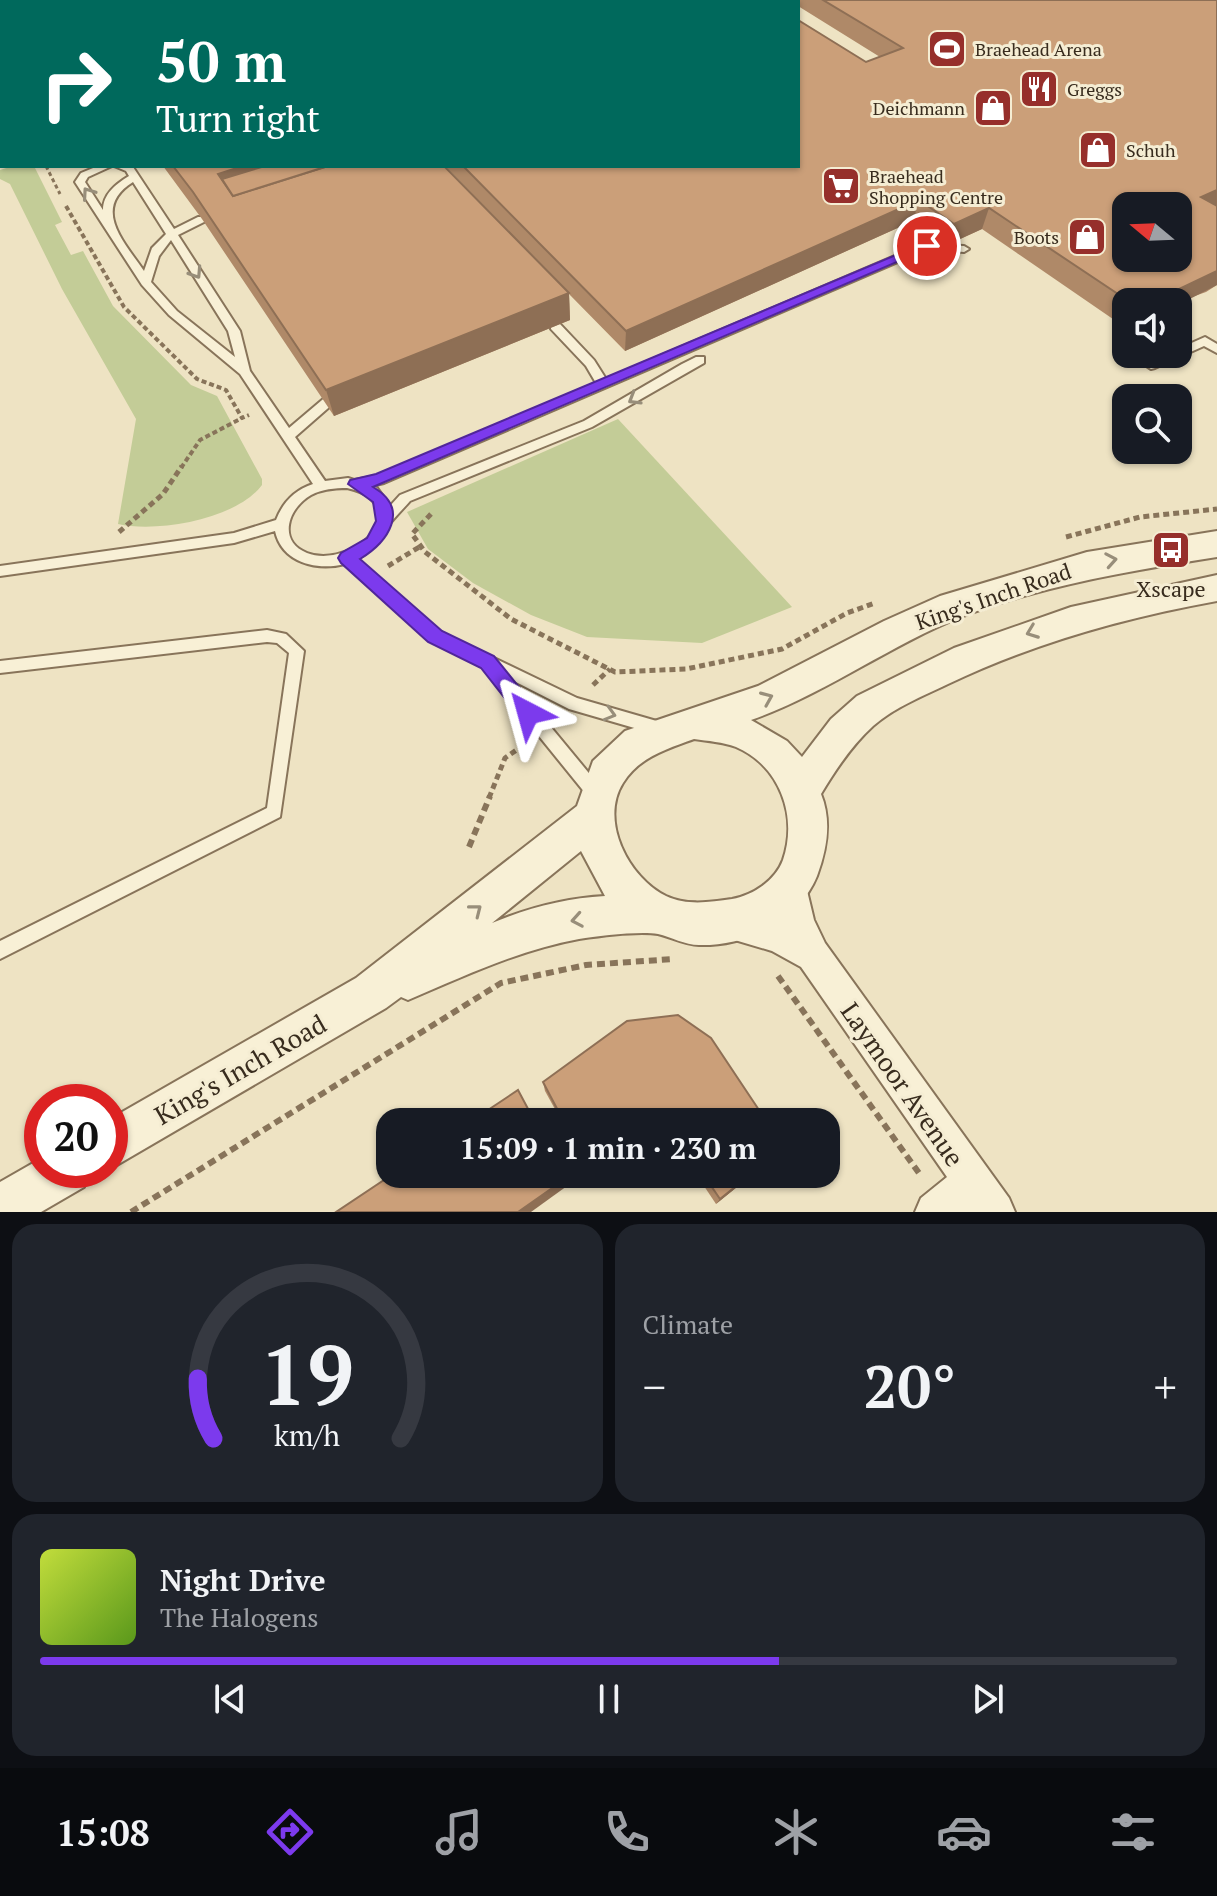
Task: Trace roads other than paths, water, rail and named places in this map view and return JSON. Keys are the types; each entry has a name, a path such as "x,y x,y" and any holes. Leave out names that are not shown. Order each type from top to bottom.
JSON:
{"street":[{"name":"King's Inch Road","path":"678,726 769,698 896,631 952,606 1087,565 1217,544"},
{"name":"King's Inch Road","path":"802,790 842,733 864,712 908,686 973,655 1044,627 1120,605 1217,588"},
{"path":"678,726 727,727 757,740 784,762 802,790 810,822 807,856 791,886 765,910 730,923 692,924 655,913 624,890 603,861 595,806 609,767 633,743 678,726"},
{"name":"King's Inch Road","path":"371,993 595,806"},
{"name":"Laymoor Avenue","path":"791,886 797,923 813,955 984,1197"},
{"name":"King's Inch Road","path":"128,1135 371,993 521,932 581,918 655,913"},
{"name":"Laymoor Avenue","path":"730,923 778,935 813,955"},
{"path":"0,1209 36,1188"},
{"path":"939,1209 984,1197"}],"lane":[{"path":"102,168 84,175 80,182 146,283 173,313 244,371 321,485"},
{"path":"126,168 130,169 234,331 244,371"},
{"path":"109,223 108,201 121,185 134,177"},
{"path":"146,283 153,252 172,235 202,219"},
{"path":"700,360 673,371 652,388 588,424 405,498 385,521 373,543 347,558 330,562 299,556 288,548 281,537 285,512 294,501 321,485 379,480 602,382 752,323 927,246 964,249"},
{"path":"555,326 590,363 602,382"},
{"path":"1192,346 1211,338 1217,349"},
{"path":"289,435 342,389"},
{"path":"356,484 379,498 385,509 385,521"},
{"path":"0,571 234,538 281,524"},
{"path":"347,558 435,636 574,704 678,726"},
{"path":"0,667 267,636 281,638 297,651 274,812 0,950"},
{"path":"487,662 595,806"}],"place":[{"name":"Braehead Arena","path":"947,49"},
{"name":"Greggs","path":"1039,89"},
{"name":"Deichmann","path":"993,108"},
{"name":"Schuh","path":"1098,150"},
{"name":"Braehead Shopping Centre","path":"841,186"},
{"name":"Boots","path":"1087,237"},
{"name":"Xscape","path":"1171,550"}]}
